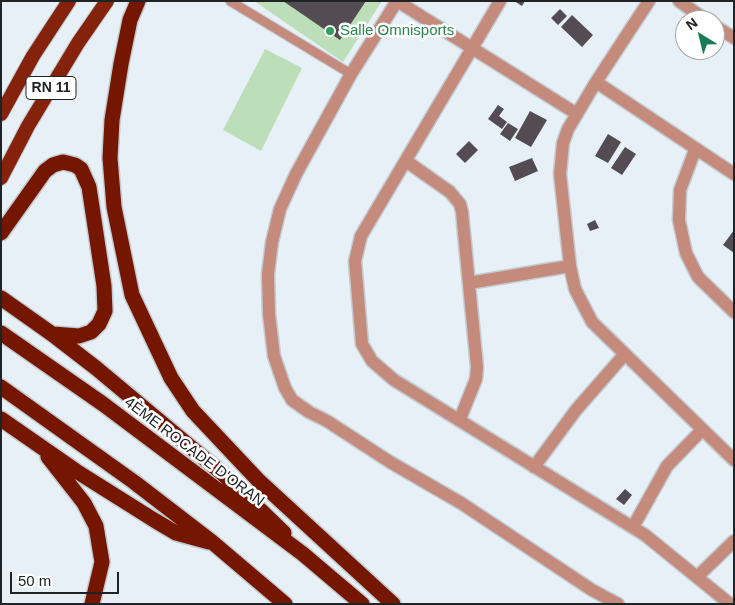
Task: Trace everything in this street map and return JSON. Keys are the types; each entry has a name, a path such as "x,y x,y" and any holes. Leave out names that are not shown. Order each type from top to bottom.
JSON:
{"highway":[{"name":"RN 11","path":"1,114 33,56 69,1"},
{"name":"RN 11","path":"1,178 28,126 73,52 108,1"},
{"path":"138,1 130,20 121,64 112,120 110,158 114,207 122,252 132,295 139,312 171,378 193,412 258,480 393,604"},
{"path":"1,233 45,171 53,165 63,162 75,164 81,169 89,186 104,286 105,311 99,324 91,332 79,336 52,334"},
{"path":"1,298 52,334 223,474 303,554"},
{"name":"4ÈME ROCADE D'ORAN","path":"1,333 103,404 303,554 362,604"},
{"path":"1,387 134,482 212,542 284,604"},
{"path":"1,418 76,471 176,533 192,539 212,542"},
{"path":"38,444 84,503 96,526 102,562 92,604"}],"street":[{"path":"577,114 397,1 351,74 296,174 275,225 268,274 268,314 274,356 285,388 292,400 390,462 461,503 585,585 618,604"},
{"path":"500,1 370,219 358,245 355,261 360,336 366,354 379,369 633,527 698,576 730,604"},
{"path":"649,1 568,128 560,158 570,266 574,289 592,322 734,460"},
{"path":"679,1 692,10"},
{"path":"596,82 695,150 734,174"},
{"path":"695,150 680,190 679,220 686,253 698,277 734,312"},
{"path":"406,161 442,185 460,204 477,367 476,379 460,419"},
{"path":"469,283 570,266"},
{"path":"534,467 576,410 624,355"},
{"path":"633,527 667,466 702,430"},
{"path":"698,576 734,541"}],"lane":[{"path":"230,1 351,74"}],"green space":[{"name":"Salle Omnisports","path":"254,1 382,1 343,62"},
{"path":"265,49 302,68 261,151 223,130"}],"building":[{"path":"283,1 366,1 340,40"},
{"path":"514,1 525,1 522,6"},
{"path":"560,9 567,16 558,25 551,18"},
{"path":"572,15 593,35 582,47 561,27"},
{"path":"498,105 504,109 499,116 507,122 502,129 488,119"},
{"path":"530,111 547,120 531,147 515,138"},
{"path":"508,123 518,129 510,141 500,134"},
{"path":"608,134 621,142 608,163 595,156"},
{"path":"469,141 478,150 465,163 456,154"},
{"path":"625,147 636,154 622,175 611,168"},
{"path":"532,158 538,171 515,181 509,167"},
{"path":"595,220 599,228 590,231 587,224"},
{"path":"734,230 734,253 723,245"},
{"path":"625,489 632,495 624,505 616,499"}],"place":[{"name":"Salle Omnisports","path":"330,31"}]}
